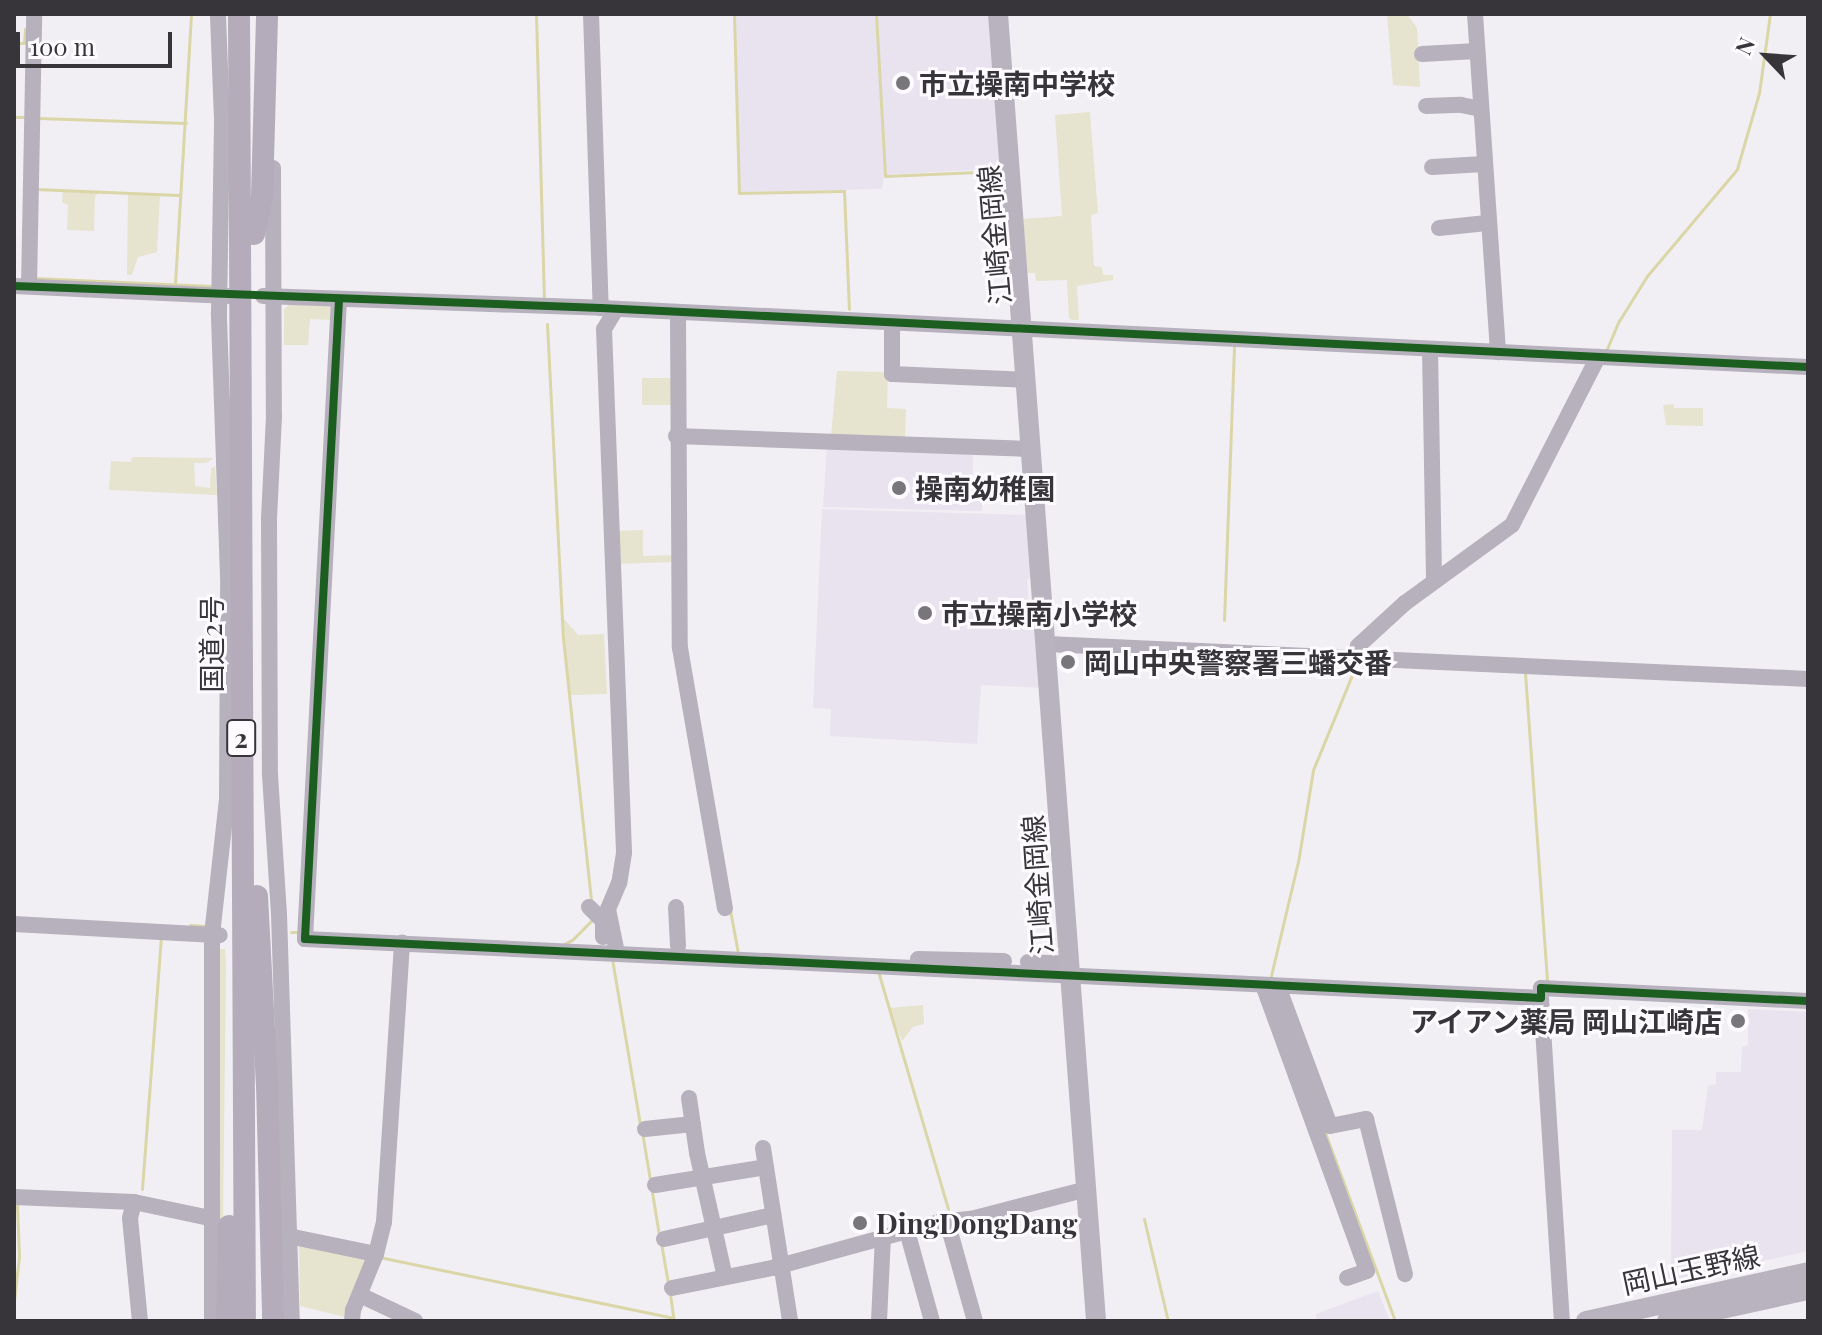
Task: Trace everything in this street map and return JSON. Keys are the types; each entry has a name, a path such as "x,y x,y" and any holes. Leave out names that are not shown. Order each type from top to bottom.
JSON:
{"highway":[{"path":"228,14 239,167"},
{"name":"国道2号","path":"239,14 242,1048 233,1074 251,1317"},
{"name":"国道2号","path":"251,1317 267,1084 257,896 252,14"},
{"path":"254,234 262,196 267,14"}],"main road":[{"name":"江崎金岡線","path":"998,14 1096,1321"},
{"name":"岡山玉野線","path":"1586,1321 1808,1272"},
{"name":"岡山玉野線","path":"1667,1321 1808,1290"}],"street":[{"path":"34,14 33,118 25,282 225,296"},
{"path":"212,1321 217,935 227,800 225,296 218,14"},
{"path":"276,14 269,297 270,775 284,1234 291,1265 290,1321"},
{"path":"591,14 624,853 619,883 608,909 613,951"},
{"path":"1475,14 1498,348"},
{"path":"1422,54 1477,51"},
{"path":"1426,106 1461,105 1481,109"},
{"path":"1432,167 1484,164"},
{"path":"1439,228 1487,223"},
{"path":"269,297 603,308 1430,349 1498,348 1602,357 1808,367 1808,381"},
{"path":"306,935 339,300"},
{"path":"678,313 676,436 680,648 725,908"},
{"path":"892,324 892,374 1027,380"},
{"path":"1430,349 1434,580"},
{"path":"1358,658 1358,646 1434,580 1508,530 1517,519 1602,357"},
{"path":"676,436 1031,449"},
{"path":"1047,644 1808,679"},
{"path":"676,907 678,951"},
{"path":"594,913 603,921 613,951"},
{"path":"14,924 217,935"},
{"path":"274,938 306,935 402,943 678,951 1071,970"},
{"path":"352,1321 376,1254 387,1200 402,943"},
{"path":"918,959 1270,985 1808,1001"},
{"path":"1270,985 1330,1126 1366,1119 1405,1274"},
{"path":"1270,985 1367,1271 1347,1278"},
{"path":"1543,992 1562,1321"},
{"path":"689,1098 725,1277"},
{"path":"645,1129 693,1124"},
{"path":"763,1148 790,1321"},
{"path":"655,1185 766,1167"},
{"path":"672,1288 1087,1189"},
{"path":"14,1197 134,1202 214,1220"},
{"path":"134,1202 130,1218 140,1321"},
{"path":"664,1239 773,1215"},
{"path":"947,1221 975,1321"},
{"path":"907,1231 932,1321"},
{"path":"284,1234 376,1254"},
{"path":"879,1321 883,1237"},
{"path":"360,1295 415,1321"}],"shaded area":[{"path":"735,14 993,14 1005,168 884,175 882,189 740,192"},
{"path":"1387,14 1407,14 1417,28 1420,87 1393,85"},
{"path":"1090,112 1098,213 1091,215 1094,266 1102,267 1103,275 1113,275 1113,280 1077,286 1079,320 1072,320 1069,318 1067,280 1036,281 1035,273 1027,273 1023,219 1062,216 1055,115"},
{"path":"63,191 99,193 95,196 94,231 67,230 68,205 62,202"},
{"path":"128,193 160,195 157,252 138,257 132,275 127,275"},
{"path":"290,304 332,306 333,320 310,319 308,345 284,345 284,309"},
{"path":"837,371 888,372 887,408 906,409 905,438 831,436"},
{"path":"642,378 673,378 673,405 642,405"},
{"path":"1674,404 1674,408 1703,408 1703,426 1666,425 1663,405"},
{"path":"827,445 973,451 972,491 983,492 982,511 823,507"},
{"path":"132,457 214,458 206,463 194,463 195,486 210,488 211,469 215,466 217,495 109,490 111,461 131,462"},
{"path":"822,509 1026,515 1031,575 1027,581 1029,611 1035,615 1044,688 981,685 977,744 830,736 831,709 813,708"},
{"path":"643,530 643,556 674,555 674,562 615,564 614,531"},
{"path":"563,618 578,635 604,634 607,694 570,695"},
{"path":"215,949 225,949 226,965 223,1220 217,1219"},
{"path":"923,1005 924,1024 913,1027 902,1041 889,1008"},
{"path":"1748,1009 1808,1012 1808,1251 1666,1283 1665,1273 1671,1272 1672,1130 1702,1130 1708,1086 1716,1084 1716,1072 1741,1072 1742,1047 1748,1045"},
{"path":"299,1243 368,1257 346,1305 345,1317 300,1306"},
{"path":"1378,1291 1390,1321 1317,1321 1316,1314"}],"waterway":[{"path":"175,284 191,14"},
{"path":"536,14 544,300"},
{"path":"734,14 739,193 844,191 849,309"},
{"path":"876,14 885,176 1001,171"},
{"path":"1606,351 1619,321 1647,276 1737,169 1759,93 1770,14"},
{"path":"14,43 24,43 25,29 29,28"},
{"path":"14,117 26,117"},
{"path":"38,118 186,123"},
{"path":"35,189 179,195"},
{"path":"34,278 210,286"},
{"path":"547,324 563,638 591,900"},
{"path":"1224,620 1234,345"},
{"path":"1270,980 1298,862 1313,770 1356,665"},
{"path":"1525,673 1547,981"},
{"path":"730,910 738,953"},
{"path":"564,944 594,918"},
{"path":"190,925 205,926"},
{"path":"291,932 300,932"},
{"path":"142,1189 161,937"},
{"path":"612,959 640,1125"},
{"path":"878,971 948,1209"},
{"path":"1324,1130 1395,1321"},
{"path":"642,1132 650,1180"},
{"path":"652,1192 659,1235"},
{"path":"14,1300 19,1257 17,1204"},
{"path":"1144,1219 1168,1321"},
{"path":"661,1243 668,1283"},
{"path":"379,1257 673,1318"},
{"path":"670,1294 674,1321"}],"cycle path":[{"path":"14,286 601,308 1808,367"},
{"path":"339,300 305,939 1541,998 1541,988 1808,1001"}],"place":[{"name":"市立操南中学校","path":"903,83"},
{"name":"操南幼稚園","path":"899,488"},
{"name":"市立操南小学校","path":"925,613"},
{"name":"岡山中央警察署三蟠交番","path":"1068,662"},
{"name":"アイアン薬局 岡山江崎店","path":"1738,1021"},
{"name":"DingDongDang","path":"860,1223"}]}
